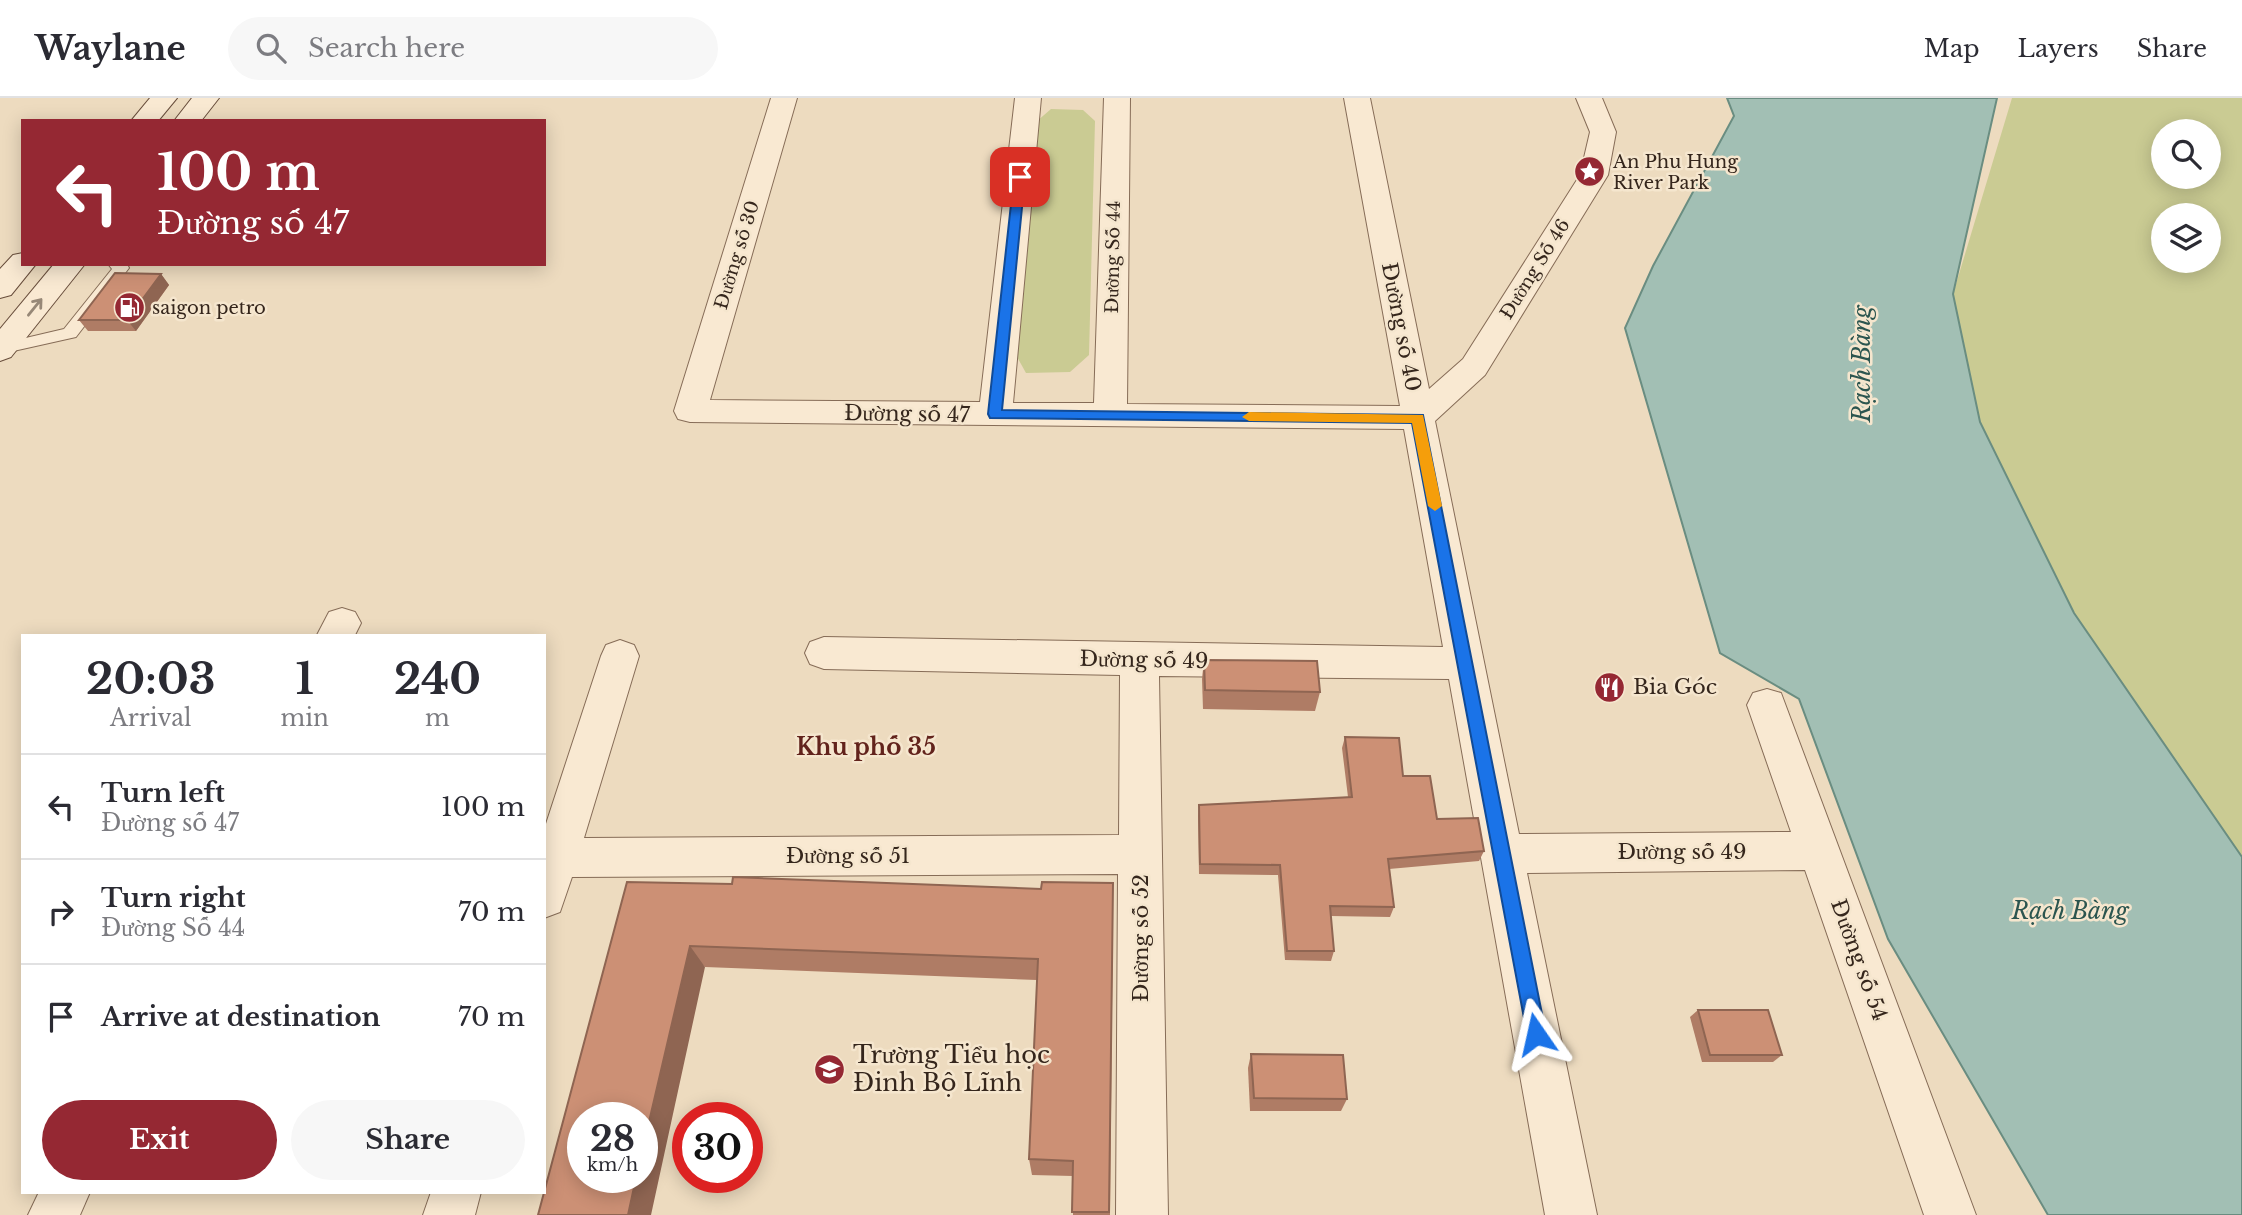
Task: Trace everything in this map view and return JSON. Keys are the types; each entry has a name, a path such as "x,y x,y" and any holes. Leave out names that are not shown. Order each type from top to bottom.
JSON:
{"street":[{"path":"146,119 164,98"},
{"path":"189,119 206,98"},
{"name":"Đường số 30","path":"690,411 784,98"},
{"path":"995,414 1028,98"},
{"name":"Đường Số 44","path":"1110,416 1117,98"},
{"name":"Đường số 40","path":"1357,98 1571,1215"},
{"name":"Đường Số 46","path":"1418,418 1474,367 1594,175 1603,132 1588,98"},
{"path":"0,288 21,264"},
{"path":"0,350 68,266"},
{"name":"Đường số 47","path":"690,411 1418,418"},
{"name":"Đường số 49","path":"824,653 1465,663"},
{"path":"546,891 620,656"},
{"name":"Đường số 52","path":"1139,660 1142,1215"},
{"name":"Đường số 54","path":"1767,705 1950,1215"},
{"name":"Đường số 49","path":"1502,854 1820,851"},
{"name":"Đường số 51","path":"556,858 1140,854"},
{"path":"54,1215 64,1194"},
{"path":"449,1215 455,1194"}],"lane":[{"path":"0,350 70,333 121,268 118,266"}],"green space":[{"path":"2012,98 2242,98 2242,857 2074,613 1980,422 1953,294"},
{"path":"1051,109 1083,110 1095,121 1089,355 1070,372 1026,373 1016,355 1036,122"}],"water":[{"name":"Rạch Bàng","path":"1727,98 1997,98 1953,294 1980,422 2074,613 2242,857 2242,1215 2048,1215 1888,939 1799,699 1720,653 1625,328 1653,266 1734,116"}],"building":[{"path":"115,273 161,274 127,320 79,320"},
{"path":"1204,660 1317,661 1320,692 1205,690"},
{"path":"1345,737 1399,738 1403,776 1430,776 1437,819 1478,818 1484,851 1388,859 1394,907 1330,906 1334,951 1287,951 1280,865 1200,864 1199,805 1352,797"},
{"path":"733,877 1041,889 1042,882 1113,883 1109,1212 1072,1212 1073,1161 1029,1159 1038,959 690,946 654,1102 568,1102 627,882 732,884"},
{"path":"1698,1010 1768,1010 1782,1055 1710,1055"},
{"path":"1251,1054 1343,1055 1347,1099 1254,1098"},
{"path":"567,1106 567,1193 633,1193 628,1215 538,1215 544,1194 546,1194"}],"slow traffic":[{"path":"1249,417 1418,418 1435,506"}],"place":[{"name":"An Phu Hung River Park","path":"1590,172"},
{"name":"saigon petro","path":"129,308"},
{"name":"Bia Góc","path":"1610,687"},
{"name":"Trường Tiểu học Đinh Bộ Lĩnh","path":"830,1069"}],"district":[{"name":"Khu phố 35","path":"866,747"}],"route":[{"path":"1020,177 995,414 1418,418 1536,1034"}]}
